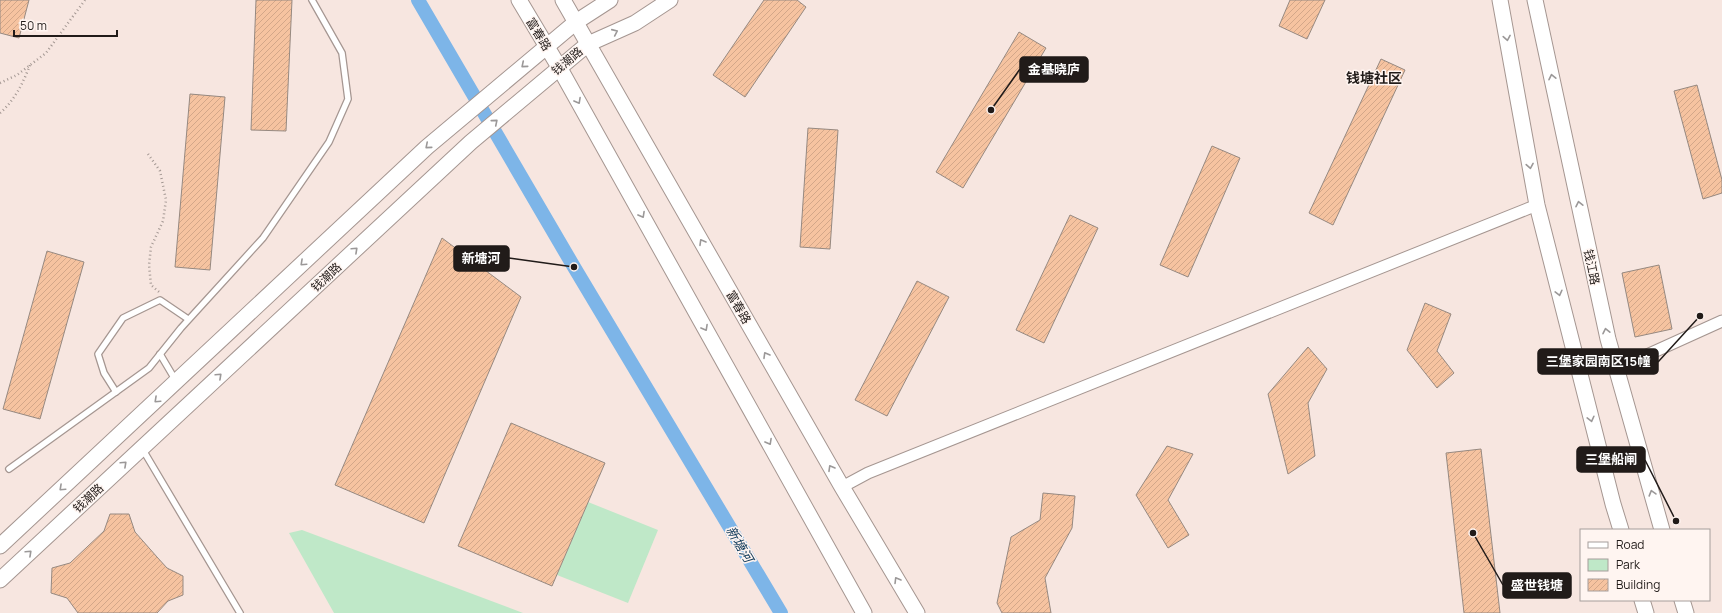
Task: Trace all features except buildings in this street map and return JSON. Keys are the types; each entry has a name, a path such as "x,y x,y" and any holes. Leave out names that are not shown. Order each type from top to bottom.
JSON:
{"main road":[{"name":"富春路","path":"519,0 559,67 864,613"},
{"name":"富春路","path":"563,0 842,487 918,613"},
{"name":"钱潮路","path":"0,546 427,146 576,22 610,0"},
{"name":"钱潮路","path":"0,580 471,142 588,44 635,23 670,0"},
{"path":"1500,0 1537,205 1621,529"},
{"name":"钱江路","path":"1536,0 1608,340 1662,529"},
{"path":"1642,601 1646,613"},
{"path":"1682,601 1686,613"}],"street":[{"path":"842,487 868,473 1537,205"},
{"path":"1616,369 1722,321"}],"lane":[{"path":"9,469 149,368 188,319 264,238 329,142 348,99 342,54 312,0"},
{"path":"116,392 104,373 98,354 123,318 160,300 188,319"},
{"path":"160,354 176,382"},
{"path":"142,448 240,613"}],"path":[{"path":"0,83 17,75 46,53 85,0"},
{"path":"0,113 10,104 24,81 30,64"},
{"path":"148,154 160,171 166,200 163,221 151,247 149,265 151,285 160,293"}],"green space":[{"path":"588,502 658,530 628,603 557,575"},
{"path":"302,530 523,613 334,613 289,533"}],"waterway":[{"name":"新塘河","path":"418,0 574,267 781,613"}],"place":[{"name":"金基晓庐","path":"991,110"},
{"name":"新塘河","path":"574,267"},
{"name":"三堡家园南区15幢","path":"1700,316"},
{"name":"三堡船闸","path":"1676,521"},
{"name":"盛世钱塘","path":"1473,533"}],"district":[{"name":"钱塘社区","path":"1374,77"}]}
